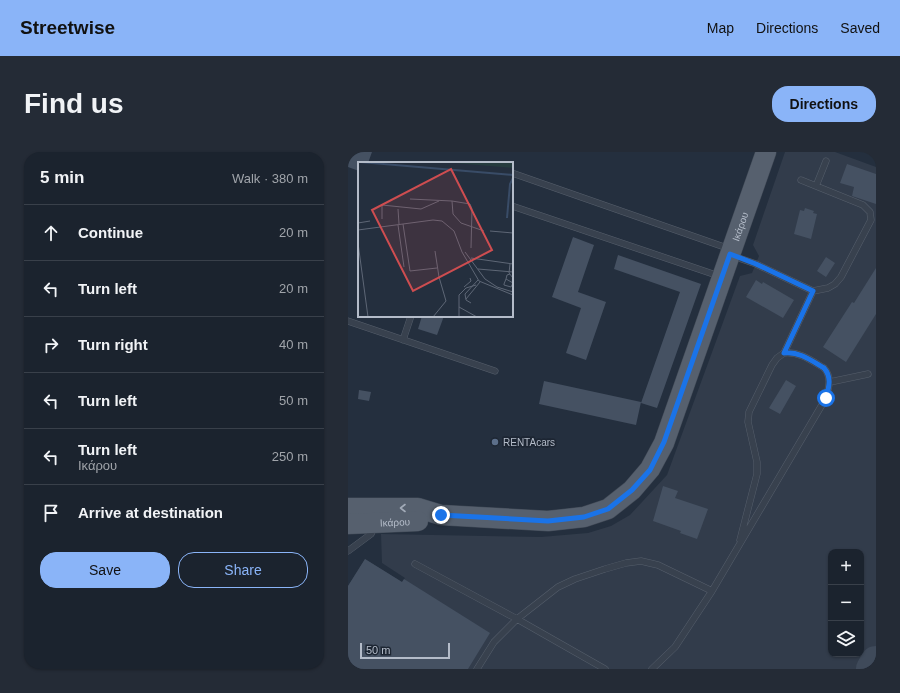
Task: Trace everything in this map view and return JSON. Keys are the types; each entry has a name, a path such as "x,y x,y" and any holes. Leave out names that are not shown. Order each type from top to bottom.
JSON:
{"main road":[{"name":"Ικάρου","path":"348,508 418,508 441,515 548,521 584,517 608,509 632,490 650,470 664,442 766,152"},
{"name":"Ικάρου","path":"348,524 417,521 441,515"}],"lane":[{"path":"816,186 826,161"},
{"path":"513,172 731,252 813,291 828,288 835,284 841,277 871,220 870,212 863,205 801,180"},
{"path":"513,206 722,278"},
{"path":"738,548 757,474 757,462 748,422 749,412 772,365 777,358 784,353 813,291"},
{"path":"402,340 411,317"},
{"path":"348,321 495,371"},
{"path":"652,669 675,647 712,591 826,398 830,382 827,371 794,352 784,353"},
{"path":"830,382 868,374"},
{"path":"348,549 372,534 374,523"},
{"path":"477,669 494,642 518,619 558,588 575,579 626,563 641,561 658,565 712,591"},
{"path":"415,564 518,619 605,669"}],"shaded area":[{"path":"785,152 835,152 876,167 876,669 348,669 348,586 365,559 402,582 405,578 382,563 381,534 541,537 588,533 611,526 630,515 667,475 740,276 752,273 759,256 753,245"}],"building":[{"path":"348,152 372,152 368,162 358,162 358,171 348,167"},
{"path":"847,164 876,174 876,204 852,196 854,187 840,183"},
{"path":"805,208 814,211 813,213 817,214 811,239 794,234 800,210 804,211"},
{"path":"573,237 594,245 578,292 606,302 586,360 566,353 581,308 552,297"},
{"path":"618,255 701,284 657,408 641,403 680,292 614,269"},
{"path":"826,257 835,263 826,277 817,271"},
{"path":"876,268 876,314 846,362 823,347 852,302 854,303"},
{"path":"756,280 762,284 763,282 794,300 783,318 746,297"},
{"path":"422,317 444,317 437,335 418,329"},
{"path":"786,380 796,386 780,414 769,408"},
{"path":"544,381 641,402 636,425 539,404"},
{"path":"359,390 371,392 369,401 358,399"},
{"path":"663,486 678,491 675,498 708,509 697,539 680,533 681,531 653,521"},
{"path":"365,559 402,582 404,579 490,633 468,669 348,669 348,586"}],"taxiway":[{"path":"872,669 876,662"}],"place":[{"name":"RENTAcars","path":"495,442"}],"route":[{"path":"441,515 548,521 584,517 608,509 632,490 650,470 664,442 730,254 756,264 813,291 784,353 794,352 827,371 830,382 826,398"}]}
